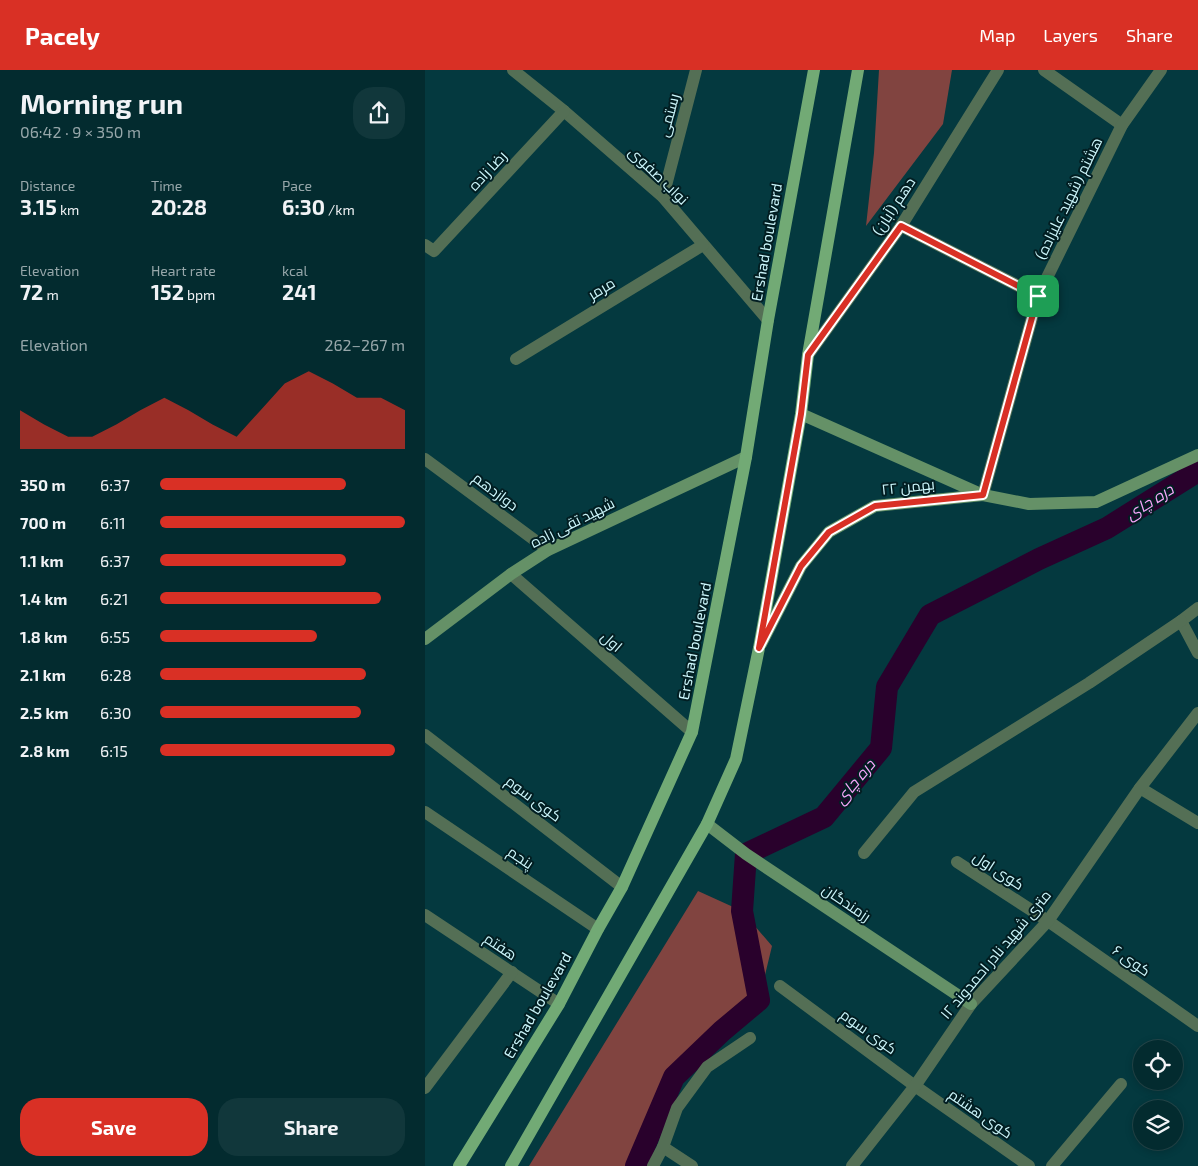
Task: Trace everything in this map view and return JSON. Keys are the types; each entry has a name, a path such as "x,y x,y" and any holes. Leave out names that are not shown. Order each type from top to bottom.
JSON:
{"main road":[{"name":"Ershad boulevard","path":"459,1166 559,1004 598,929 623,887 693,732 746,457 768,320 814,70"},
{"path":"511,1166 707,824 736,758 759,648 801,414 808,355 858,70"}],"street":[{"name":"نواب صفوی","path":"513,70 564,110 663,197 768,320"},
{"name":"رستمی","path":"663,197 696,70"},
{"name":"دهم (آبان)","path":"808,355 901,226 998,70"},
{"path":"1044,70 1122,126"},
{"name":"هشتم (شهید علیزاده)","path":"983,495 1038,296 1122,126 1161,70"},
{"name":"رضا زاده","path":"430,248 564,110"},
{"path":"901,226 1038,296"},
{"name":"مرمر","path":"516,359 703,245"},
{"name":"۲۲ بهمن","path":"801,414 983,495 1029,504 1096,502 1198,455"},
{"name":"شهید تقی زاده","path":"425,639 511,574 548,550 746,457"},
{"name":"دوازدهم","path":"425,459 548,550"},
{"name":"۲۲ بهمن","path":"759,648 801,566 829,532 875,506 983,495"},
{"name":"اول","path":"511,574 693,732"},
{"path":"865,854 914,792 1089,683 1198,608"},
{"path":"1181,621 1198,653"},
{"name":"۱۲ متری شهید نادر احمدوند","path":"852,1166 915,1086 971,1004 1047,921 1140,788 1198,713"},
{"name":"کوی سوم","path":"425,735 623,887"},
{"path":"1140,788 1198,823"},
{"name":"پنجم","path":"425,812 598,929"},
{"name":"رزمندگان","path":"707,824 746,854 971,1004"},
{"name":"کوی اول","path":"957,862 1047,921"},
{"name":"هفتم","path":"425,915 559,1004"},
{"name":"کوی ۶","path":"1047,921 1198,1026"},
{"path":"425,1088 512,972"},
{"name":"کوی سوم","path":"780,986 915,1086"},
{"path":"653,1166 663,1147 677,1108 707,1066 750,1038"},
{"path":"1052,1166 1121,1084"},
{"name":"کوی هشتم","path":"915,1086 1029,1166"},
{"path":"663,1147 692,1166"}],"shaded area":[{"path":"879,70 952,70 943,124 866,226 874,153"},
{"path":"698,891 742,911 772,946 759,1000 722,1031 674,1077 636,1166 529,1166"}],"waterway":[{"name":"دره چای","path":"636,1166 674,1077 722,1031 759,1000 742,911 746,854 824,817 881,748 887,687 930,615 1039,559 1107,528 1198,471"}],"route":[{"path":"901,226 1038,296 983,495 875,506 829,532 801,566 759,648 801,414 808,355 901,226"}]}
